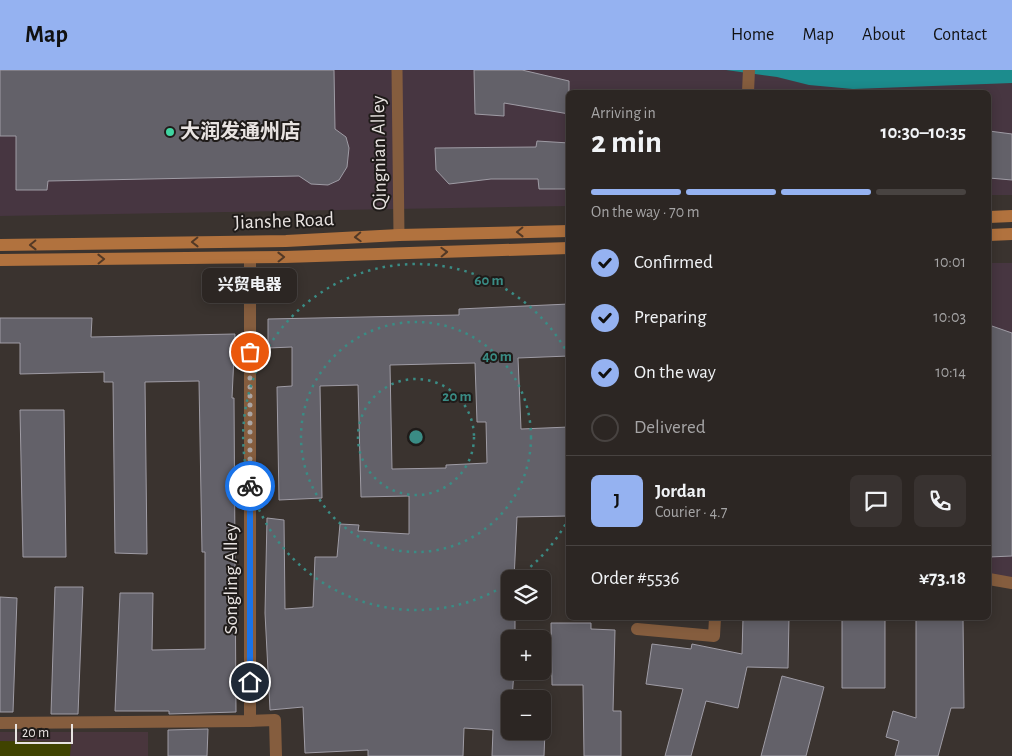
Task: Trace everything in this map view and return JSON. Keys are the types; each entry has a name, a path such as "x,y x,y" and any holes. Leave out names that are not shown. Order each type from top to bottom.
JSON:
{"street":[{"path":"748,90 749,70"},
{"path":"991,217 1012,216"},
{"name":"Jianshe Road","path":"0,245 286,241 399,235 566,231"},
{"path":"991,235 1012,234"},
{"name":"Jianshe Road","path":"0,260 250,258 566,248"},
{"name":"Songling Alley","path":"250,258 250,721"},
{"path":"991,579 1012,582"},
{"path":"637,629 714,636 715,620"},
{"path":"0,723 275,720 276,756"}],"lane":[{"name":"Qingnian Alley","path":"397,70 399,235"}],"shaded area":[{"path":"0,70 824,70 1012,76 1012,195 991,195 991,90 566,90 566,206 0,216"},
{"path":"991,263 1012,263 1012,578 991,574"},
{"path":"0,732 148,732 148,756 0,756"},
{"path":"0,741 71,742 70,756 0,756"}],"water":[{"path":"726,70 1012,70 1012,83 853,89 809,85 777,77"}],"building":[{"name":"大润发通州店","path":"0,70 334,70 335,129 346,137 349,148 347,167 339,180 328,185 311,184 299,176 48,181 47,190 16,190 16,136 0,136"},
{"path":"474,70 522,70 569,81 569,90 566,90 566,113 504,103 504,116 475,114"},
{"path":"991,131 1012,134 1012,180 991,178"},
{"path":"537,141 566,143 566,189 539,189 538,179 491,179 449,184 436,170 435,148 536,147"},
{"path":"566,304 566,356 518,358 521,429 566,427 566,516 517,517 514,570 501,570 501,620 515,620 515,630 501,630 501,680 513,680 513,690 501,690 501,740 545,740 544,756 492,756 493,730 464,728 463,756 368,756 368,750 305,753 303,707 270,710 265,613 267,518 284,520 285,609 313,607 315,557 337,557 340,524 359,525 358,531 409,534 409,496 361,497 358,385 320,386 322,498 279,500 277,387 292,386 292,347 268,348 268,319 459,315 459,309","holes":["475,363 477,422 486,422 487,463 446,465 446,468 392,469 390,365"]},
{"path":"0,318 92,318 91,337 235,334 232,398 234,398 236,712 169,714 169,711 115,711 120,593 153,593 152,650 205,649 205,552 202,552 199,381 145,382 147,554 115,553 113,382 104,382 104,372 20,374 20,343 0,343"},
{"path":"991,326 1012,333 1012,556 991,557"},
{"path":"20,410 64,410 66,557 23,557"},
{"path":"55,587 83,587 78,714 51,714"},
{"path":"0,597 17,598 13,712 0,712"},
{"path":"743,620 789,620 788,668 747,667 738,708 706,701 691,756 665,756 683,689 646,684 652,644 691,649 692,644 742,654"},
{"path":"842,620 885,620 885,688 842,688"},
{"path":"916,620 963,620 964,708 951,708 938,756 895,756 899,741 886,737 893,711 916,718"},
{"path":"551,623 591,623 591,629 615,630 613,711 621,711 621,756 584,756 583,685 552,685"},
{"path":"782,676 824,687 806,756 761,756"},
{"path":"208,729 207,756 168,756 168,730"}],"way so far":[{"path":"250,352 250,486"}],"place":[{"name":"大润发通州店","path":"170,132"},
{"name":"兴贸电器","path":"250,352"}],"route":[{"path":"250,486 250,682"}]}
